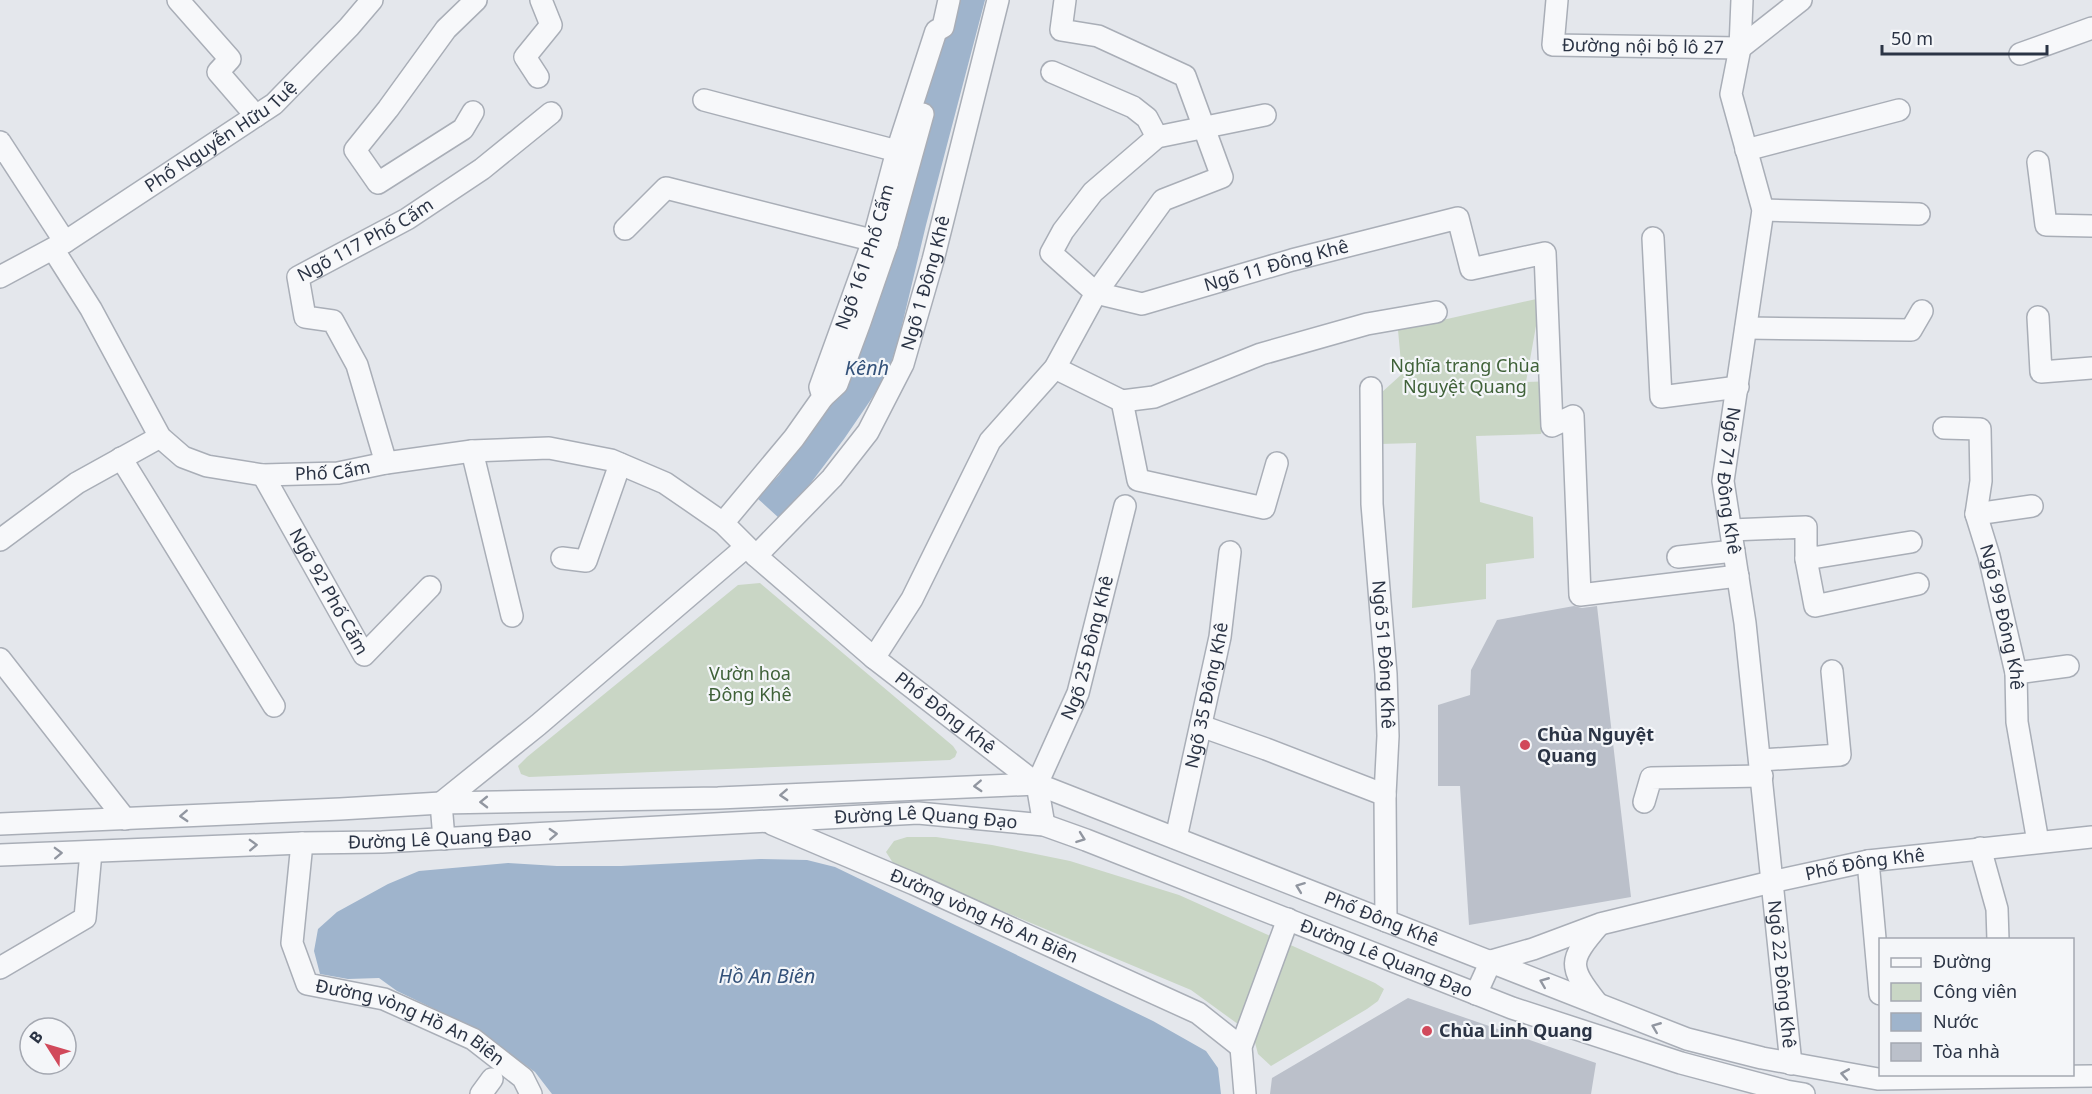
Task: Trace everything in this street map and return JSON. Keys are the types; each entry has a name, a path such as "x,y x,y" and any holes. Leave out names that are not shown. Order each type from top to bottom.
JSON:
{"street":[{"path":"178,0 230,59 218,72 256,116"},
{"name":"Phố Nguyễn Hữu Tuệ","path":"59,246 274,104 372,0"},
{"path":"474,112 463,129 378,183 355,150 388,110 446,29 476,0"},
{"path":"538,77 525,57 551,25 541,0"},
{"path":"723,523 794,438 823,397 837,384 917,111 946,34 943,27 949,0"},
{"name":"Ngõ 1 Đông Khê","path":"441,802 751,551 832,478 868,432 903,364 933,260 998,0"},
{"path":"874,658 912,599 990,441 1055,368 1096,293 1163,200 1222,177 1185,76 1098,36 1061,30 1065,0"},
{"name":"Đường nội bộ lô 27","path":"1557,0 1553,45 1740,48"},
{"name":"Ngõ 71 Đông Khê","path":"1742,0 1740,48 1731,94 1763,210 1723,482 1738,576 1761,768 1771,882"},
{"path":"1740,48 1801,0"},
{"path":"2020,54 2092,28"},
{"path":"1052,72 1133,107 1147,118 1157,137"},
{"path":"704,100 897,152"},
{"path":"1746,150 1899,110"},
{"name":"Ngõ 161 Phố Cấm","path":"880,242 897,152 917,111"},
{"name":"Ngõ 117 Phố Cấm","path":"386,463 357,365 333,321 305,317 298,277 407,219 482,170 551,113"},
{"path":"1096,293 1051,253 1093,192 1157,137 1265,115"},
{"name":"Phố Cấm","path":"0,142 59,246 160,437 183,457 207,466 263,475 338,473 386,463 472,451 549,448 611,460 665,483 723,523 751,551"},
{"path":"2038,162 2046,225 2092,226"},
{"path":"625,229 666,188 880,242"},
{"path":"1763,210 1919,214"},
{"name":"Ngõ 11 Đông Khê","path":"1096,293 1142,304 1292,260 1458,218 1471,269 1545,253 1552,426 1573,416 1580,595 1738,576"},
{"path":"1653,238 1661,397 1738,387"},
{"path":"0,277 59,246"},
{"path":"1746,328 1911,330 1922,311"},
{"path":"1055,368 1122,401 1154,397 1261,354 1367,324 1436,312"},
{"path":"2038,317 2041,372 2092,368"},
{"name":"Ngõ 51 Đông Khê","path":"1371,388 1372,504 1386,674 1388,736 1385,795 1386,921"},
{"path":"1122,401 1138,480 1264,508 1277,463"},
{"name":"Ngõ 99 Đông Khê","path":"1944,428 1980,429 1981,481 1976,514 1989,556 2016,673 2017,722 2038,842"},
{"path":"0,540 77,483 160,437"},
{"path":"472,451 512,616"},
{"path":"121,458 274,706"},
{"path":"562,558 586,561 620,464"},
{"name":"Ngõ 92 Phố Cấm","path":"263,475 364,655 430,587"},
{"name":"Ngõ 25 Đông Khê","path":"1037,784 1078,693 1125,506"},
{"path":"1976,514 2032,506"},
{"path":"1678,557 1732,541 1806,527 1806,559 1815,606 1918,584"},
{"path":"1806,559 1911,542"},
{"name":"Phố Đông Khê","path":"751,551 874,658 1037,784 1491,961 1533,949 1600,924 1868,861 2092,837"},
{"name":"Ngõ 35 Đông Khê","path":"1176,838 1220,637 1230,552"},
{"path":"0,658 125,819"},
{"path":"2016,673 2068,666"},
{"path":"1644,802 1652,778 1761,768 1840,755 1832,671"},
{"path":"1201,726 1385,795"},
{"path":"1037,784 1044,825"},
{"name":"Đường Lê Quang Đạo","path":"0,824 441,802 718,798 1037,784"},
{"name":"Đường vòng Hồ An Biên","path":"718,798 768,823 914,884 1198,1013 1241,1047"},
{"path":"441,802 444,839"},
{"name":"Đường Lê Quang Đạo","path":"0,855 444,839 918,813 1044,825 1476,994 1579,1031 1681,1063 1804,1094"},
{"name":"Đường vòng Hồ An Biên","path":"302,843 292,943 307,984 384,999 473,1039 523,1078 531,1094"},
{"path":"1980,848 1997,909 1998,938"},
{"path":"0,968 85,918 91,852"},
{"path":"1868,861 1879,974"},
{"name":"Ngõ 22 Đông Khê","path":"1771,882 1791,1064"},
{"path":"1245,1094 1241,1047 1288,919"},
{"path":"1597,1003 1578,978 1575,961 1580,948 1600,924"},
{"path":"1476,994 1491,961"},
{"name":"Đường Lê Quang Đạo","path":"1491,961 1687,1039 1791,1064 1878,1079 1889,1077 2092,1076"}],"green space":[{"name":"Nghĩa trang Chùa Nguyệt Quang","path":"1541,298 1526,382 1556,381 1541,434 1476,436 1480,502 1533,517 1534,558 1486,564 1486,599 1412,608 1416,443 1380,444 1381,393 1402,374 1398,330"},
{"name":"Vườn hoa Đông Khê","path":"760,583 953,746 957,752 955,757 950,760 529,777 521,774 518,766 527,757 738,585"},
{"path":"907,837 936,837 992,845 1070,861 1179,895 1384,989 1378,1001 1367,1009 1271,1066 1258,1054 1253,1035 1191,990 895,866 886,852 894,841"}],"water":[{"name":"Kênh","path":"946,0 985,0 899,338 887,376 804,492 779,518 757,498 779,475 802,443"},
{"name":"Hồ An Biên","path":"760,859 807,860 835,867 1153,1021 1206,1051 1218,1068 1221,1094 552,1094 535,1072 474,1028 397,991 379,978 348,979 320,974 314,951 318,929 337,912 388,884 419,871 508,863 621,866"}],"building":[{"name":"Chùa Nguyệt Quang","path":"1574,606 1582,608 1597,606 1631,897 1469,925 1460,786 1438,786 1438,705 1470,695 1471,670 1497,620"},
{"name":"Chùa Linh Quang","path":"1408,998 1596,1063 1591,1094 1270,1094 1272,1078"}],"place":[{"name":"Chùa Nguyệt Quang","path":"1525,745"},
{"name":"Chùa Linh Quang","path":"1427,1031"}]}
